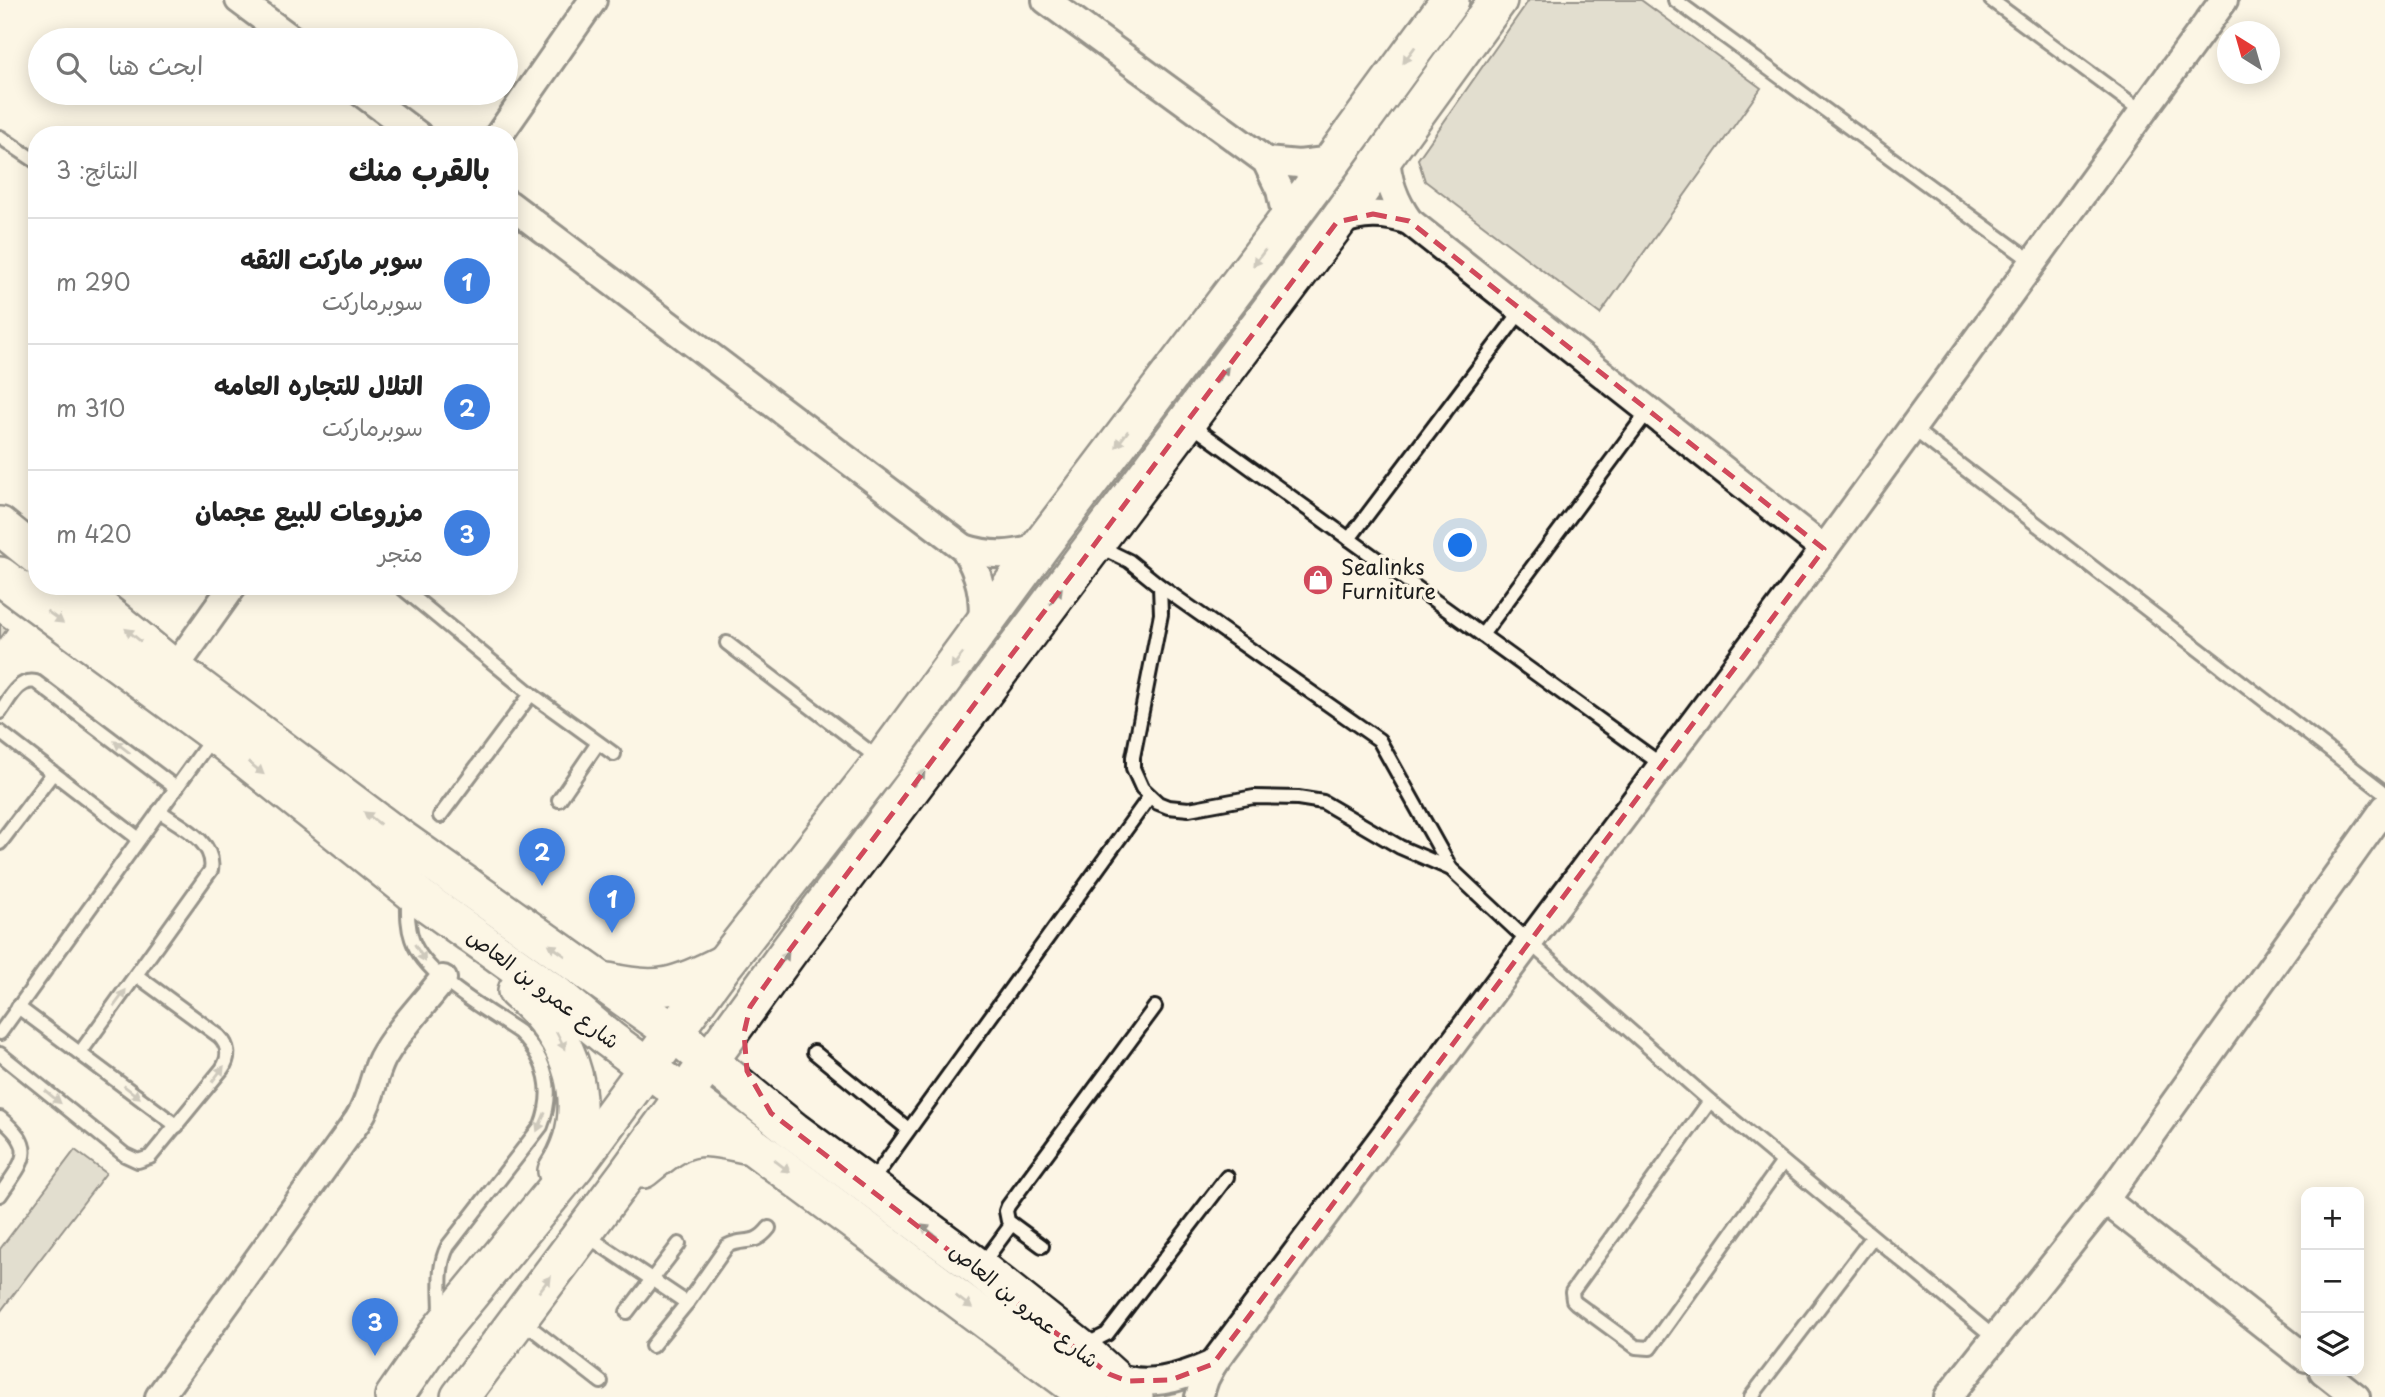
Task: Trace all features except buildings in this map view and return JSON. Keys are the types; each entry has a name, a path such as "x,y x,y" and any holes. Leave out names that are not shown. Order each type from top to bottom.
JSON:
{"main road":[{"path":"394,1397 441,1329 575,1166 724,964 882,762 1450,0"},
{"path":"460,1397 608,1200 789,951 1337,222 1498,0"},
{"path":"0,526 28,549"},
{"name":"شارع عمرو بن العاص","path":"0,576 215,734 419,896 555,995 752,1145 1111,1389"},
{"name":"شارع عمرو بن العاص","path":"84,595 174,669 388,830 673,1032 771,1112 979,1268 1080,1348 1111,1389"},
{"path":"419,896 466,950 525,997 547,1019 564,1044 575,1083 575,1124 562,1163 484,1266 474,1288"},
{"path":"598,980 639,989 653,989 691,980 724,964"},
{"path":"750,1007 742,1047 751,1080 771,1112"},
{"path":"608,1200 662,1154 686,1139 699,1136 752,1145"}],"street":[{"path":"505,126 593,0"},
{"path":"1046,0 1266,161 1280,190 1286,222"},
{"path":"1199,1397 1213,1364 1824,549 2224,0"},
{"path":"241,1 277,28"},
{"path":"378,105 406,126"},
{"path":"1386,155 1389,183 1394,197 1409,220 1824,549"},
{"path":"1266,161 1300,164 1333,160"},
{"path":"518,211 964,548 982,554 1002,556 1021,554 1040,547"},
{"path":"1337,222 1373,214 1409,220"},
{"path":"964,548 975,565 981,585 984,606 982,627"},
{"path":"174,669 227,595"},
{"path":"1948,1397 2105,1200 2385,807"},
{"path":"159,1397 363,1112 388,1049 443,979"},
{"path":"2105,1200 2301,1354"},
{"path":"1111,1389 1127,1381 1149,1382 1182,1377 1213,1364"},
{"path":"2329,1376 2356,1397"}],"lane":[{"path":"1675,0 2033,262"},
{"path":"1992,0 2143,112"},
{"path":"0,137 28,156"},
{"path":"1349,539 1522,310"},
{"path":"1482,635 1649,410"},
{"path":"1186,422 1662,765"},
{"path":"1912,428 2385,793"},
{"path":"1094,545 1129,561 1160,586 1379,740 1451,869 1530,943 1710,1101 1995,1338"},
{"path":"1160,586 1161,614 1133,757 1137,779 1150,796 1168,807 1178,809 1254,797 1298,798 1323,802 1400,847 1451,869"},
{"path":"411,595 531,694 614,754"},
{"path":"727,643 882,762"},
{"path":"0,712 21,684 36,682 176,788"},
{"path":"440,816 531,694"},
{"path":"0,732 139,839"},
{"path":"0,1033 215,734"},
{"path":"559,800 598,743"},
{"path":"0,843 53,773"},
{"path":"869,1185 1150,796"},
{"path":"80,1054 207,877 212,861 206,845 159,811"},
{"path":"419,896 409,927 412,940 424,962 530,1043 545,1068 548,1097 546,1112 533,1139 443,1255 440,1265 441,1329"},
{"path":"0,1054 131,1159 138,1161 150,1157 222,1069 226,1063 227,1048 219,1036 136,975"},
{"path":"18,1007 177,1126"},
{"path":"1042,1246 1011,1225 1006,1217 1008,1206 1155,1007"},
{"path":"814,1052 908,1129"},
{"path":"1710,1101 1572,1292 1573,1300 1636,1347 1650,1348 1783,1162"},
{"path":"0,1118 21,1139 24,1152 20,1166 0,1195"},
{"path":"1080,1348 1107,1334 1227,1177"},
{"path":"979,1268 1011,1225"},
{"path":"652,1346 727,1247 735,1242 755,1241 769,1228"},
{"path":"583,1233 687,1303"},
{"path":"1752,1397 1872,1238"},
{"path":"627,1312 679,1244"},
{"path":"519,1318 601,1382"}],"highlighted area":[{"path":"1373,214 1409,221 1824,549 1213,1364 1171,1380 1127,1381 1109,1374 771,1113 747,1071 744,1033 750,1007 789,951 1337,222"}],"place":[{"name":"Sealinks Furniture","path":"1318,580"},
{"name":"التلال للتجاره العامه","path":"542,886"},
{"name":"سوبر ماركت الثقه","path":"612,933"},
{"name":"مزروعات للبيع عجمان","path":"375,1356"}]}
